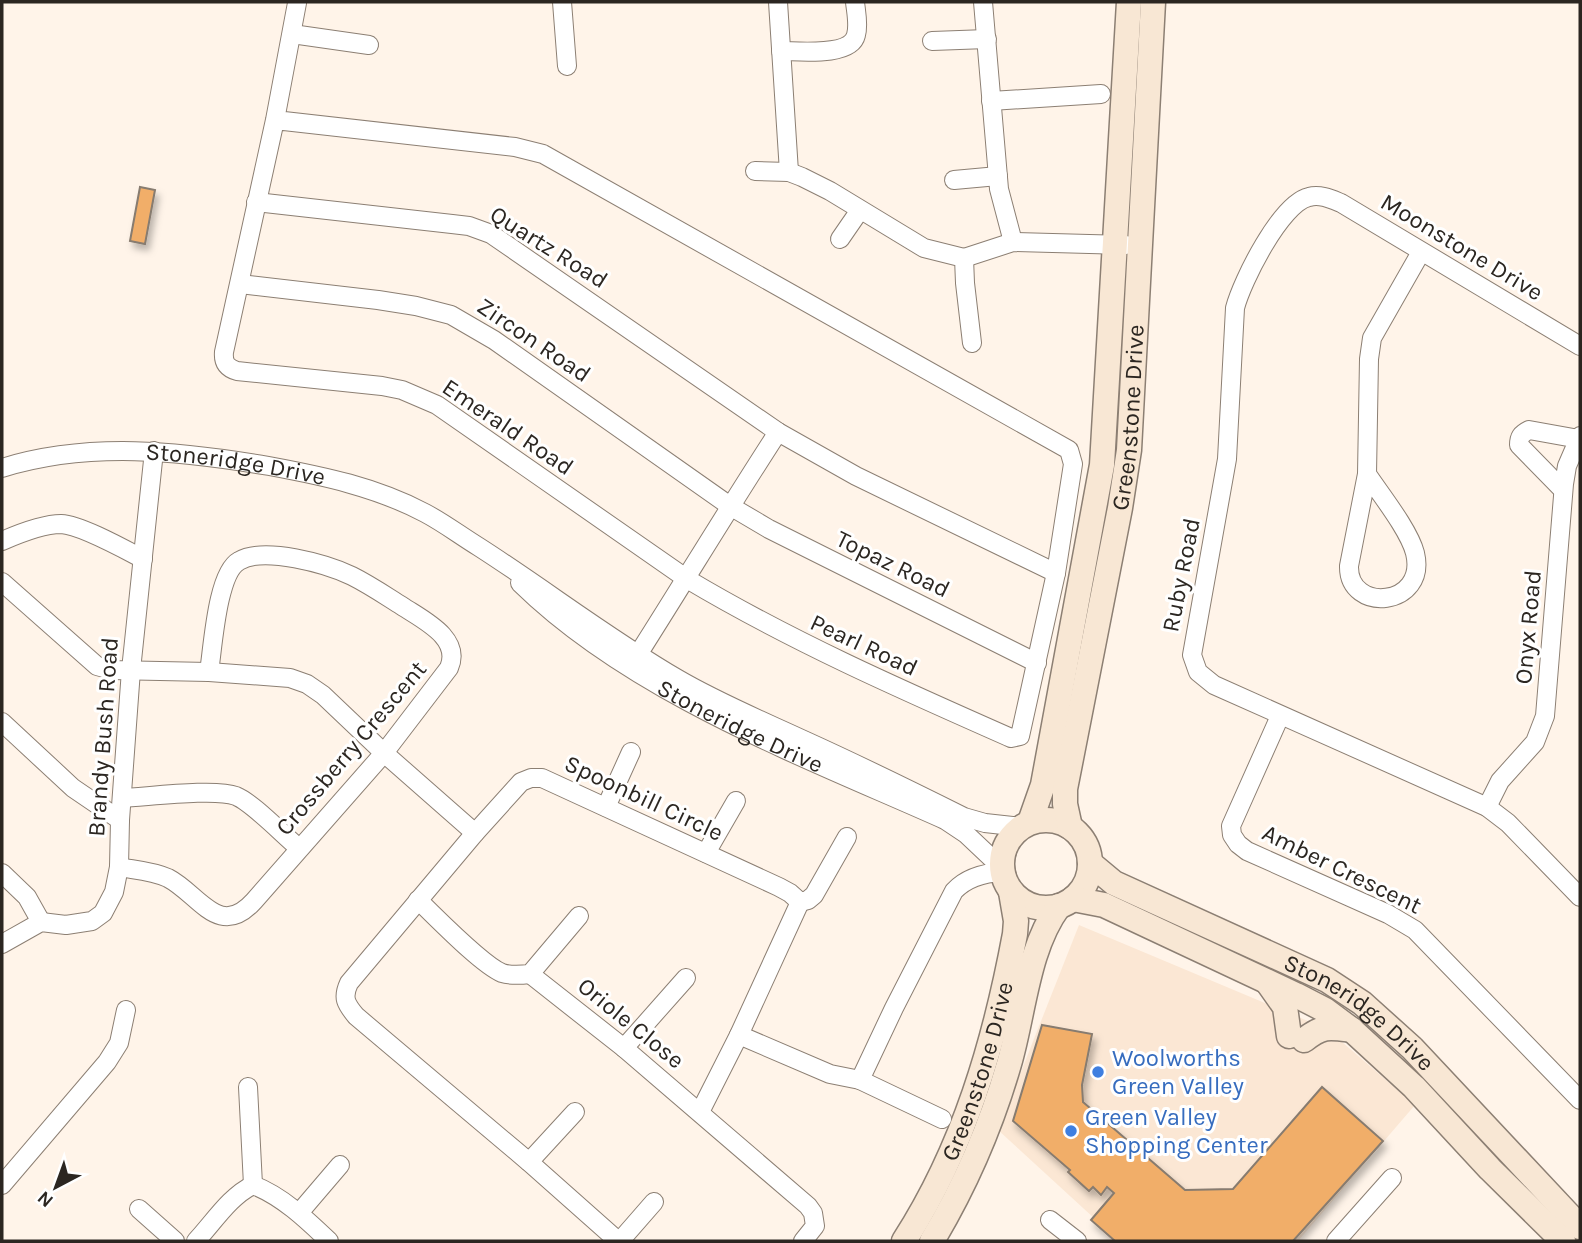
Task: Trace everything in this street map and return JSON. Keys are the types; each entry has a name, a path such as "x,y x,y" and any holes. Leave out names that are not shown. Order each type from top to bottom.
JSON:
{"main road":[{"name":"Greenstone Drive","path":"1026,825 1043,785 1098,491 1108,395 1129,2"},
{"name":"Greenstone Drive","path":"1070,827 1065,789 1129,450 1153,2"},
{"path":"1053,820 1070,827 1085,843 1090,863 1087,881 1066,902 1035,907 1022,901 1005,877 1005,847 1011,836 1026,825 1053,820"},
{"name":"Stoneridge Drive","path":"1090,863 1114,883 1327,980 1362,1003 1412,1048 1580,1227"},
{"name":"Greenstone Drive","path":"904,1241 938,1181 965,1122 996,1025 1017,921 1005,877"},
{"name":"Greenstone Drive","path":"932,1241 970,1171 989,1126 1014,1049 1039,942 1048,920 1066,902"},
{"name":"Stoneridge Drive","path":"1066,902 1104,905 1325,1010 1352,1030 1414,1087 1490,1169 1563,1241"},
{"path":"1234,937 1256,958 1322,995 1328,1004 1325,1010"},
{"path":"1266,981 1285,1007 1297,1038 1326,1027 1352,1030"}],"street":[{"path":"562,2 567,66"},
{"path":"778,2 789,172"},
{"path":"780,51 837,50 848,47 857,32 855,2"},
{"path":"983,2 998,176 1003,210 1013,242"},
{"path":"240,284 297,3"},
{"path":"292,34 369,45"},
{"path":"932,41 987,39"},
{"path":"991,101 1101,94"},
{"path":"275,120 515,146 544,154 1069,450 1073,457 1056,573 1037,663"},
{"path":"755,171 789,172 830,191 924,248 964,258 1013,242 1140,246"},
{"path":"954,180 998,176"},
{"name":"Moonstone Drive","path":"1316,196 1341,204 1580,346"},
{"name":"Ruby Road","path":"1316,196 1304,198 1288,212 1262,249 1238,295 1235,308 1227,459 1192,647 1194,664 1204,679 1280,716 1487,807 1508,823 1580,897"},
{"name":"Quartz Road","path":"257,202 469,226 491,234 778,432"},
{"path":"840,239 860,210"},
{"path":"1367,474 1408,537 1415,555 1414,575 1410,586 1391,598 1368,596 1352,584 1349,576 1367,474 1372,338 1421,252"},
{"path":"964,258 972,343"},
{"name":"Emerald Road","path":"240,284 223,359 228,367 237,371 382,386 419,396 437,405 687,579"},
{"name":"Zircon Road","path":"240,284 379,300 451,315 494,340 730,506"},
{"path":"1563,491 1519,445 1519,439 1522,433 1529,430 1580,437"},
{"path":"634,661 778,432 856,476 1056,573"},
{"name":"Onyx Road","path":"1487,807 1500,781 1535,742 1545,716 1563,491 1567,466 1580,437"},
{"name":"Stoneridge Drive","path":"2,468 53,455 154,451 233,460 318,475 363,487 427,514 495,558 537,600 606,653 680,680 964,817 985,823 1026,825"},
{"name":"Brandy Bush Road","path":"41,922 75,925 98,918 112,899 119,867 131,670 154,451"},
{"name":"Topaz Road","path":"730,506 769,529 1037,663"},
{"path":"2,541 63,524 122,548 144,551"},
{"name":"Crossberry Crescent","path":"119,867 161,875 185,890 212,913 222,917 239,915 384,753 449,668 451,652 438,630 366,583 312,563 267,555 251,556 236,562 223,585 209,672"},
{"name":"Pearl Road","path":"687,579 758,620 846,665 1011,738 1020,736 1023,730 1037,663"},
{"path":"2,582 92,663 111,670 209,672 290,678 307,684 323,695 475,833"},
{"name":"Stoneridge Drive","path":"634,661 751,733 945,820 965,834 1005,877"},
{"name":"Amber Crescent","path":"1280,716 1231,826 1232,835 1238,845 1267,861 1388,914 1415,930 1580,1100"},
{"path":"2,722 73,788 120,820"},
{"path":"606,807 631,752"},
{"name":"Spoonbill Circle","path":"619,1241 356,1016 346,1003 344,993 349,983 475,833 517,786 531,778 542,778 706,853 790,893 800,902"},
{"path":"122,798 216,793 235,796 299,848"},
{"path":"706,853 736,801"},
{"path":"803,1241 815,1226 813,1213 808,1206 700,1112 739,1035 800,902 814,895 847,837"},
{"path":"2,873 27,897 41,922 2,944"},
{"path":"860,1080 954,891 962,883 986,873 1005,877"},
{"path":"418,900 496,969 510,975 530,974 579,916"},
{"name":"Oriole Close","path":"530,974 700,1112"},
{"path":"624,1048 686,978"},
{"path":"2,1185 107,1062 119,1043 126,1010"},
{"path":"739,1035 830,1074 860,1080 942,1119"},
{"path":"248,1087 253,1185"},
{"path":"529,1162 575,1112"},
{"path":"299,1213 340,1165"},
{"path":"1336,1241 1392,1178"},
{"path":"196,1241 243,1189 253,1185 299,1213 330,1241"},
{"path":"619,1241 654,1202"},
{"path":"139,1209 175,1241"},
{"path":"1050,1220 1077,1241"}],"shaded area":[{"name":"Green Valley Shopping Center","path":"1079,925 1327,1029 1415,1105 1298,1241 1119,1241 998,1130"}],"building":[{"path":"140,187 155,190 145,244 130,241"},
{"name":"Green Valley Shopping Center","path":"1042,1025 1092,1034 1082,1085 1083,1102 1185,1190 1233,1189 1322,1087 1383,1141 1293,1241 1115,1241 1091,1220 1114,1193 1107,1187 1101,1195 1093,1187 1089,1191 1068,1172 1070,1170 1013,1121"}],"place":[{"name":"Woolworths Green Valley","path":"1098,1072"},
{"name":"Green Valley Shopping Center","path":"1071,1131"}]}
